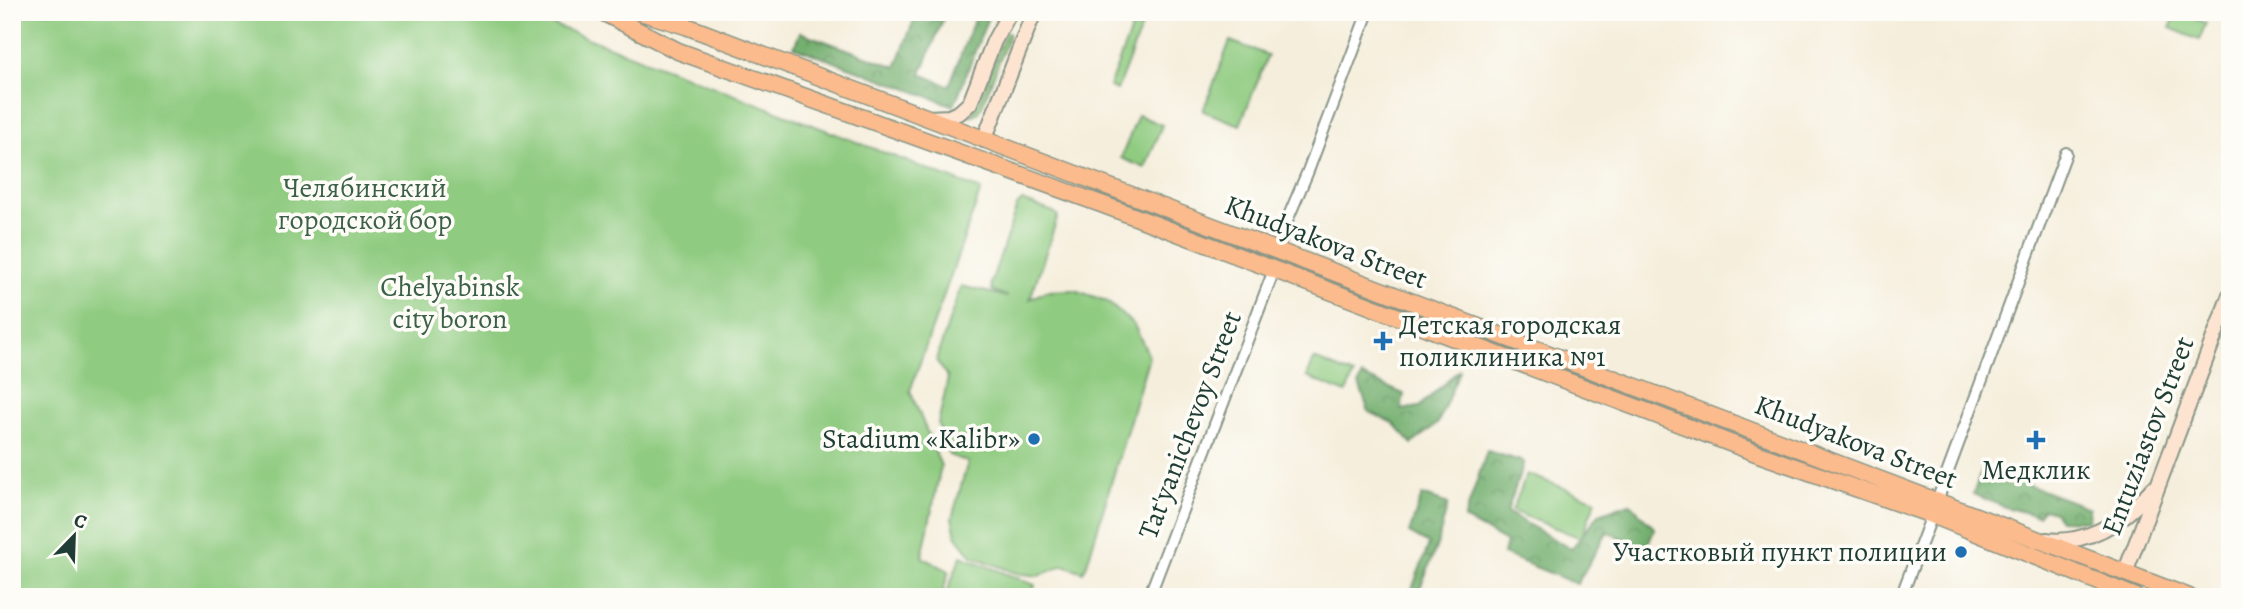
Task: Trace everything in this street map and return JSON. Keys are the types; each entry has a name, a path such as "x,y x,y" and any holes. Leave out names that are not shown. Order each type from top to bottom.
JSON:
{"main road":[{"name":"Khudyakova Street","path":"602,12 678,51 955,153 978,158 1765,457 2040,540 2189,597"},
{"name":"Khudyakova Street","path":"640,12 686,26 922,118 1278,251 1935,508 2118,594 2136,597"},
{"path":"922,118 949,117 960,113 970,103 994,41 1010,12"},
{"path":"978,158 1034,12"},
{"path":"1274,270 1278,251"},
{"name":"Entuziastov Street","path":"2118,594 2230,295"},
{"path":"2040,540 2082,538 2105,529 2132,510 2160,480"}],"street":[{"path":"1278,251 1283,230 1308,172 1368,12"},
{"path":"1901,597 2066,153"},
{"name":"Tat'yanichevoy Street","path":"1153,595 1274,270"}],"green space":[{"name":"Chelyabinsk city boron","path":"12,12 520,12 981,190 910,391 941,466 922,557 949,571 941,597 12,597"},
{"path":"917,12 946,12 921,74 949,86 977,12 990,12 954,106 794,47 800,32 896,67"},
{"path":"2177,12 2206,23 2199,40 2170,28"},
{"path":"1134,22 1142,26 1117,90 1109,87"},
{"path":"1008,32 982,106 979,112 971,116 1005,33"},
{"path":"1230,41 1268,55 1240,125 1203,111"},
{"path":"1138,115 1162,125 1145,168 1121,158"},
{"name":"Stadium «Kalibr»","path":"1022,201 1054,212 1058,216 1030,299 1046,291 1075,290 1106,301 1134,325 1149,356 1083,572 1064,565 1038,576 1016,573 972,556 956,535 952,518 968,462 949,455 938,424 948,378 936,360 961,286 1008,297 992,290 991,283 1017,206"},
{"path":"1314,359 1354,375 1346,393 1307,377"},
{"path":"1460,369 1438,423 1412,444 1393,423 1369,412 1359,384 1362,376 1404,394 1401,410 1419,407"},
{"path":"1487,451 1524,462 1507,512 1571,549 1599,514 1630,503 1655,529 1646,548 1607,532 1577,584 1503,554 1506,542 1464,519"},
{"path":"1983,468 2089,508 2088,521 2059,520 2055,512 2043,509 2038,516 1973,494"},
{"path":"1527,474 1596,500 1581,538 1512,511"},
{"path":"1422,495 1448,504 1437,545 1417,597 1409,597 1429,544 1409,533"},
{"path":"961,556 1035,585 1031,597 945,597"}],"place":[{"name":"Детская городская поликлиника №1","path":"1383,341"},
{"name":"Stadium «Kalibr»","path":"1034,439"},
{"name":"Медклик","path":"2036,440"},
{"name":"Участковый пункт полиции","path":"1961,552"}],"park label":[{"name":"Челябинский городской бор","path":"365,204"}]}
